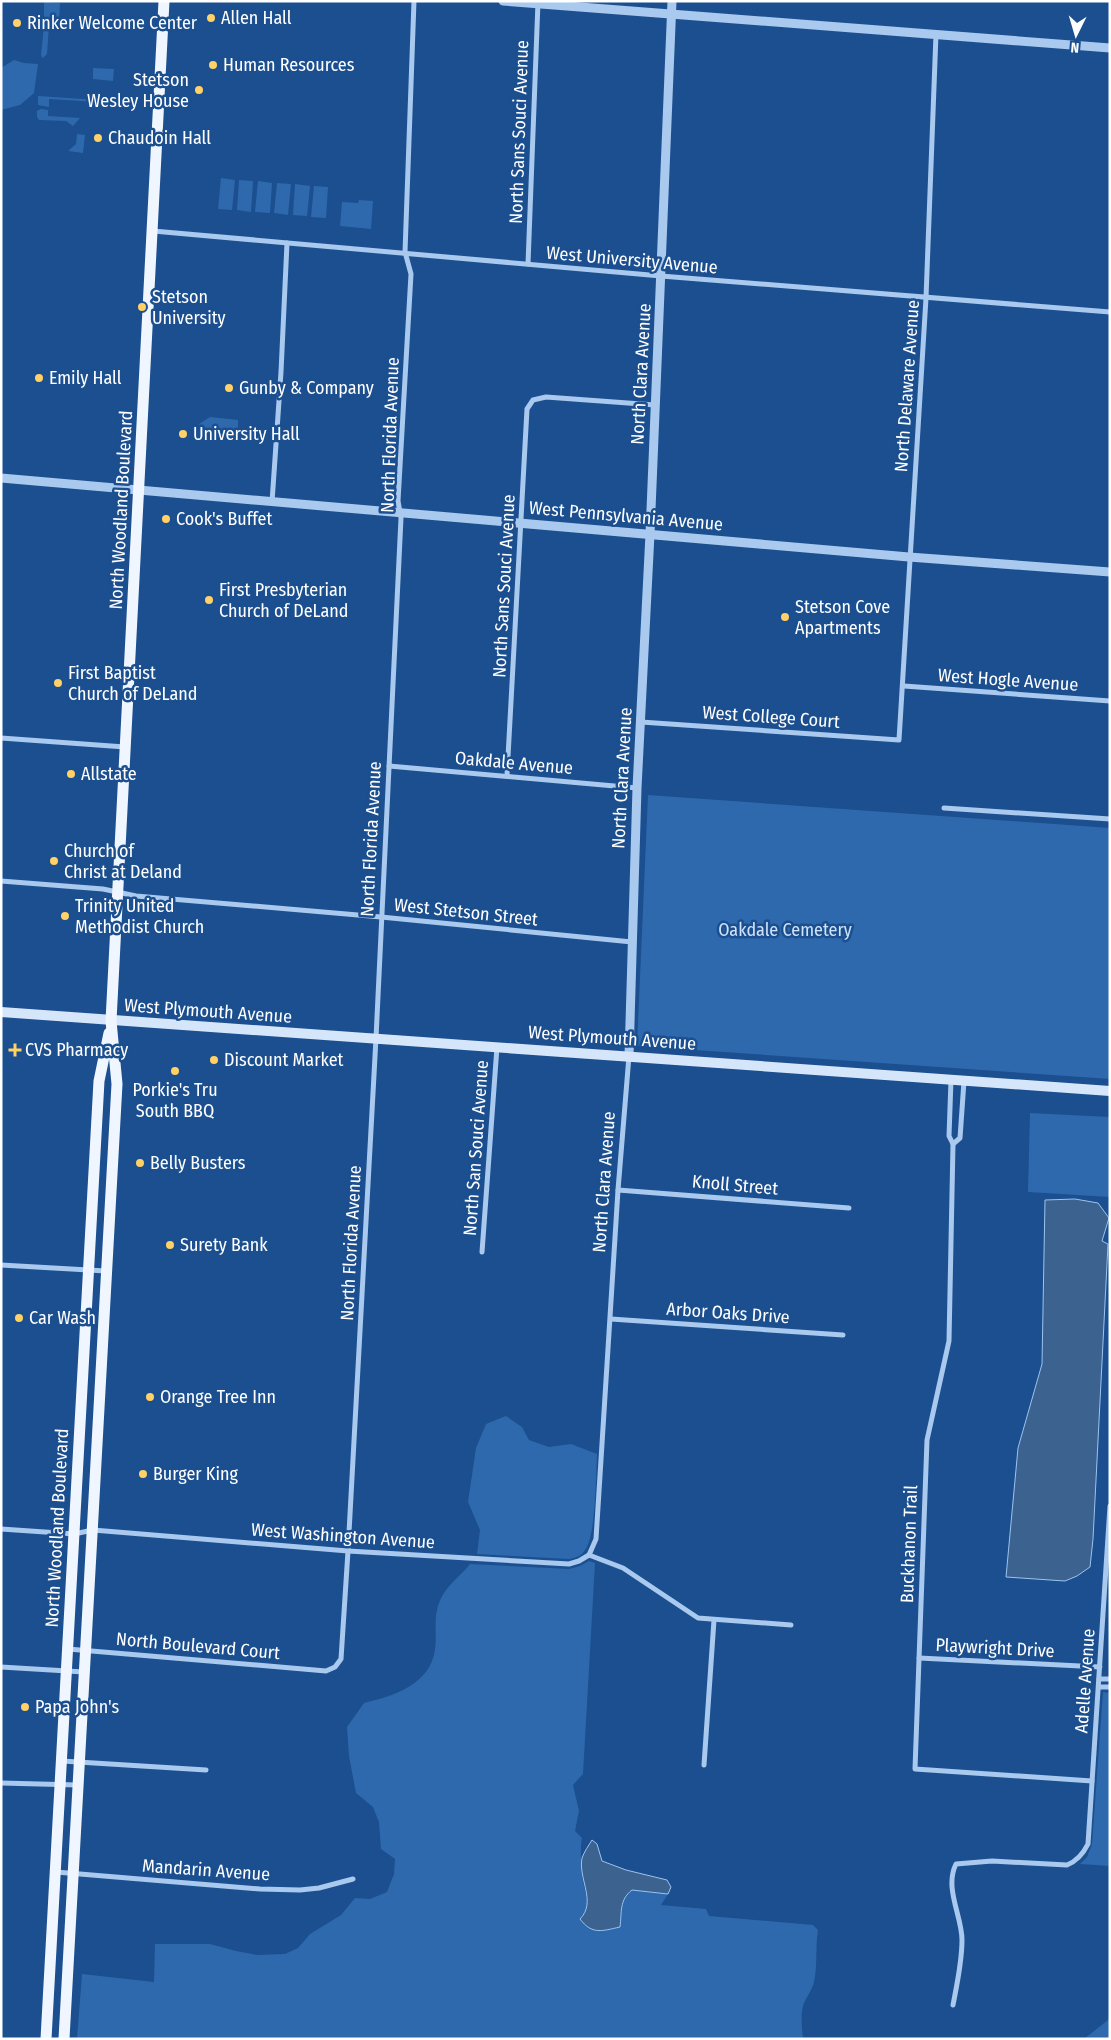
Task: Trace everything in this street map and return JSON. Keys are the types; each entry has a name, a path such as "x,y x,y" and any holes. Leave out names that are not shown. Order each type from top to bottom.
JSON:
{"main road":[{"name":"North Woodland Boulevard","path":"64,2039 117,1084 111,1021 164,1"},
{"name":"West Plymouth Avenue","path":"1,1012 1110,1091"},
{"name":"North Woodland Boulevard","path":"46,2039 98,1081 111,1021"}],"street":[{"name":"North Florida Avenue","path":"326,1671 335,1668 341,1659 376,1038 411,274 405,252 414,1"},
{"path":"503,1 1110,48"},
{"name":"North Clara Avenue","path":"589,1555 596,1539 618,1190 629,1056 636,788 641,722 656,405 672,1"},
{"name":"North Sans Souci Avenue","path":"528,264 538,3"},
{"name":"North Delaware Avenue","path":"899,740 904,686 909,557 926,298 936,34"},
{"name":"West University Avenue","path":"153,231 661,276 1110,312"},
{"path":"272,502 287,243"},
{"name":"North Sans Souci Avenue","path":"507,775 527,409 533,400 546,397 656,405"},
{"name":"West Pennsylvania Avenue","path":"1,478 909,557 1110,572"},
{"name":"West Hogle Avenue","path":"904,686 1110,702"},
{"name":"West College Court","path":"641,722 899,740"},
{"path":"1,738 125,748"},
{"name":"Oakdale Avenue","path":"389,766 507,775 636,788"},
{"path":"944,808 1110,819"},
{"name":"West Stetson Street","path":"1,881 103,889 136,896 381,917 632,942"},
{"name":"North San Souci Avenue","path":"482,1252 496,1046"},
{"name":"Buckhanon Trail","path":"951,1080 949,1136 953,1144 950,1341 927,1440 915,1769 1092,1781"},
{"name":"Buckhanon Trail","path":"953,1144 960,1138 964,1081"},
{"name":"Knoll Street","path":"618,1190 850,1208"},
{"path":"1,1265 106,1271"},
{"name":"Arbor Oaks Drive","path":"611,1319 843,1335"},
{"name":"Adelle Avenue","path":"953,2006 962,1938 953,1896 956,1864 992,1861 1060,1866 1075,1862 1088,1844 1110,1506"},
{"name":"West Washington Avenue","path":"1,1528 74,1534 93,1530 348,1551 569,1564 579,1562 589,1555"},
{"path":"589,1555 623,1568 698,1618 791,1625"},
{"path":"704,1765 714,1620"},
{"name":"North Boulevard Court","path":"68,1649 326,1671"},
{"name":"Playwright Drive","path":"919,1658 1100,1667"},
{"path":"1,1666 85,1672"},
{"path":"1099,1679 1110,1679"},
{"path":"1098,1687 1110,1687"},
{"path":"61,1761 206,1770"},
{"path":"1,1783 79,1785"},
{"name":"Mandarin Avenue","path":"56,1872 260,1889 300,1890 319,1888 353,1879"}],"green space":[{"path":"44,3 60,3 59,23 44,22"},
{"path":"44,25 49,26 47,54 43,58 41,56"},
{"path":"14,60 38,64 34,93 20,105 1,110 1,68"},
{"path":"93,68 114,69 113,81 93,79"},
{"path":"38,96 97,100 97,102 49,99 49,107 38,105"},
{"path":"41,109 48,110 48,116 80,118 73,126 66,121 39,120 37,111"},
{"path":"77,134 85,135 83,153 68,151 76,144"},
{"path":"221,178 235,180 232,210 218,209"},
{"path":"239,180 253,181 251,212 237,210"},
{"path":"258,181 272,183 270,213 255,212"},
{"path":"277,183 291,184 288,215 274,213"},
{"path":"295,184 310,186 307,216 293,215"},
{"path":"314,186 328,187 326,218 311,217"},
{"path":"359,200 373,201 371,229 340,226 342,202 358,203"},
{"path":"210,417 238,420 238,436 207,434 199,424"},
{"name":"Oakdale Cemetery","path":"648,795 1110,828 1110,1079 637,1046"},
{"path":"1030,1113 1110,1117 1110,1197 1028,1192"},
{"path":"506,1416 522,1427 529,1440 549,1447 571,1444 597,1454 593,1519 589,1543 582,1554 569,1559 477,1554 480,1530 468,1502 476,1448 486,1424"},
{"path":"589,1561 595,1563 583,1774 573,1785 579,1811 575,1831 582,1838 582,1871 587,1899 585,1914 620,1927 623,1902 632,1890 668,1894 661,1905 706,1909 709,1916 813,1925 818,1930 816,1969 813,1985 804,2003 802,2012 803,2039 77,2039 82,1974 154,1982 155,1944 210,1944 257,1955 285,1954 298,1948 310,1934 341,1915 355,1898 370,1899 387,1892 394,1874 395,1859 381,1849 379,1822 373,1807 356,1793 349,1756 347,1727 364,1703 399,1692 419,1680 426,1671 432,1661 435,1649 436,1615 439,1602 446,1590 470,1564 569,1569"},
{"path":"1103,1692 1110,1693 1110,1866 1080,1864 1087,1857 1092,1844"},
{"path":"1110,2015 1110,2039 1084,2039 1108,2020"}],"shaded area":[{"path":"1075,1199 1098,1203 1109,1218 1102,1241 1108,1244 1090,1567 1077,1576 1065,1581 1006,1577 1018,1448 1042,1364 1045,1200"},
{"path":"592,1840 597,1844 602,1861 626,1870 667,1880 671,1887 668,1894 632,1890 623,1902 620,1927 603,1930 589,1928 580,1919 587,1905 581,1866 582,1858"}],"place":[{"name":"Allen Hall","path":"211,18"},
{"name":"Rinker Welcome Center","path":"17,23"},
{"name":"Human Resources","path":"213,65"},
{"name":"Stetson Wesley House","path":"199,90"},
{"name":"Chaudoin Hall","path":"98,138"},
{"name":"Stetson University","path":"142,307"},
{"name":"Emily Hall","path":"39,378"},
{"name":"Gunby & Company","path":"229,388"},
{"name":"University Hall","path":"183,434"},
{"name":"Cook's Buffet","path":"166,519"},
{"name":"First Presbyterian Church of DeLand","path":"209,600"},
{"name":"Stetson Cove Apartments","path":"785,617"},
{"name":"First Baptist Church of DeLand","path":"58,683"},
{"name":"Allstate","path":"71,774"},
{"name":"Church of Christ at Deland","path":"54,861"},
{"name":"Trinity United Methodist Church","path":"65,916"},
{"name":"CVS Pharmacy","path":"15,1050"},
{"name":"Discount Market","path":"214,1060"},
{"name":"Porkie's Tru South BBQ","path":"175,1071"},
{"name":"Belly Busters","path":"140,1163"},
{"name":"Surety Bank","path":"170,1245"},
{"name":"Car Wash","path":"19,1318"},
{"name":"Orange Tree Inn","path":"150,1397"},
{"name":"Burger King","path":"143,1474"},
{"name":"Papa John's","path":"25,1707"}]}
